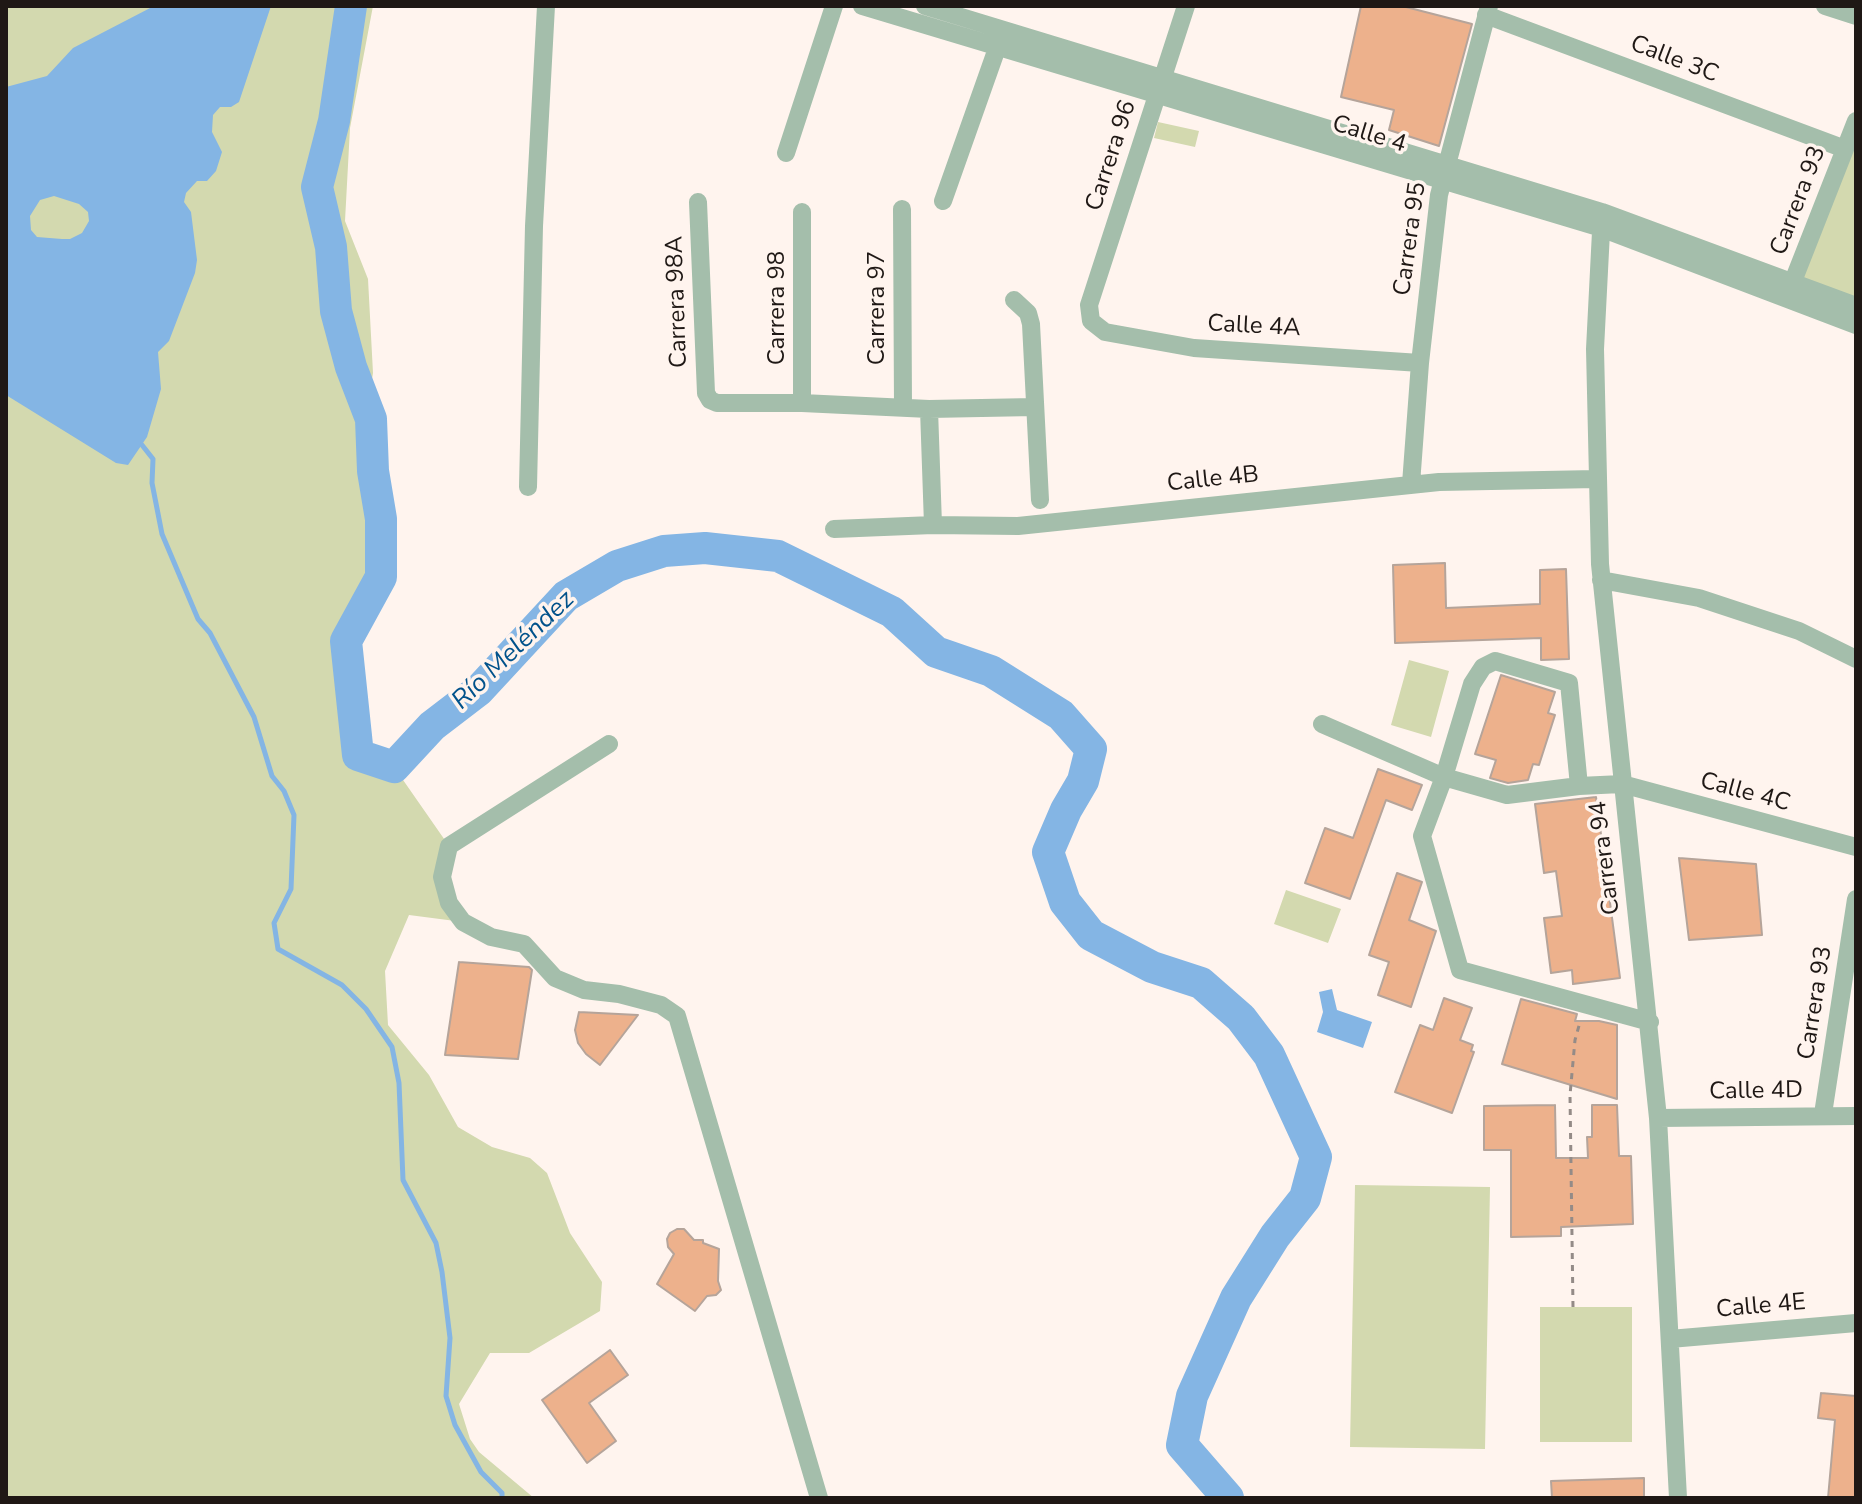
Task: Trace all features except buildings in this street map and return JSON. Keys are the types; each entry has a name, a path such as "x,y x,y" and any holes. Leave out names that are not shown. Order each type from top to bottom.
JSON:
{"street":[{"path":"528,487 534,226 546,6"},
{"path":"786,153 834,6"},
{"name":"Calle 4","path":"862,6 1163,77 1444,173"},
{"name":"Calle 4","path":"925,6 1000,38 1157,95 1444,173 1602,220 1790,291 1856,325"},
{"name":"Carrera 96","path":"1091,321 1089,305 1186,6"},
{"path":"1825,6 1856,16"},
{"name":"Calle 3C","path":"1488,10 1845,149"},
{"name":"Carrera 95","path":"1411,484 1420,363 1444,173 1488,10"},
{"path":"943,201 1000,38"},
{"name":"Carrera 93","path":"1790,291 1856,121"},
{"name":"Carrera 98A","path":"698,202 706,393 710,400 717,403 802,403"},
{"name":"Carrera 97","path":"902,209 903,407"},
{"name":"Carrera 98","path":"802,212 802,403"},
{"name":"Carrera 94","path":"1602,220 1595,349 1601,580 1650,1022 1678,1498"},
{"name":"Calle 4","path":"1790,291 1856,306"},
{"path":"1014,300 1028,313 1031,324 1040,500"},
{"name":"Calle 4A","path":"1091,321 1105,332 1194,348 1420,363"},
{"path":"802,403 929,409 1034,407"},
{"path":"929,409 933,525"},
{"name":"Calle 4B","path":"834,529 1018,526 1411,484 1596,479"},
{"path":"1601,580 1699,598 1799,631 1856,659"},
{"path":"1579,786 1569,683 1495,661 1483,667 1472,684 1444,777 1422,836 1460,970 1650,1022"},
{"name":"Calle 4C","path":"1322,724 1444,777 1507,795 1622,784 1856,847"},
{"path":"609,744 449,846 442,877 449,903 463,922 491,937 524,944 555,978 584,990 619,994 661,1005 677,1016 819,1498"},
{"name":"Carrera 93","path":"1823,1114 1856,899"},
{"name":"Calle 4D","path":"1658,1118 1856,1116"},
{"name":"Calle 4E","path":"1670,1339 1856,1323"}],"path":[{"path":"1573,1307 1570,1095 1575,1040 1585,1003"}],"green space":[{"path":"6,6 373,6 350,128 345,221 368,279 373,373 367,410 371,419 373,471 381,519 381,577 346,641 358,754 394,767 449,846 442,877 463,922 409,915 385,971 388,1025 429,1075 458,1127 492,1147 530,1158 547,1173 570,1233 602,1282 600,1311 529,1353 490,1353 459,1404 470,1439 479,1452 534,1498 6,1498"},
{"path":"1856,121 1856,306 1793,283"},
{"path":"1158,122 1199,131 1195,147 1154,138"},
{"path":"1409,660 1449,671 1431,737 1391,725"},
{"path":"1286,890 1341,909 1328,943 1274,924"},
{"path":"1355,1185 1490,1187 1485,1449 1350,1447"},
{"path":"1540,1307 1632,1307 1632,1442 1540,1442"}],"water":[{"path":"154,6 271,6 239,102 231,107 220,107 213,115 212,132 222,152 216,171 207,181 197,181 186,193 184,202 191,212 197,260 195,273 169,341 158,352 161,389 147,437 128,465 116,463 6,395 6,87 47,76 73,48","holes":["54,196 79,204 88,212 89,221 82,233 62,239 37,237 31,230 30,216 40,200"]},
{"path":"1332,989 1337,1010 1372,1022 1363,1048 1317,1032 1323,1012 1319,992"}],"waterway":[{"name":"Río Meléndez","path":"351,6 334,121 317,187 331,247 336,311 351,367 371,419 373,471 381,519 381,577 346,641 358,755 394,767 432,726 479,690 566,596 617,566 664,551 705,548 778,556 892,612 936,652 991,671 1061,715 1091,749 1083,781 1066,810 1048,852 1065,902 1091,935 1152,967 1201,983 1241,1018 1269,1055 1316,1157 1305,1198 1275,1236 1236,1298 1192,1396 1182,1445 1228,1498"},
{"path":"142,445 153,459 152,483 162,534 198,619 210,633 254,717 272,776 284,791 294,815 291,889 274,923 278,949 342,985 366,1009 392,1047 399,1083 403,1180 436,1243 442,1272 450,1338 446,1396 455,1425 481,1472 502,1493 502,1498"}]}
